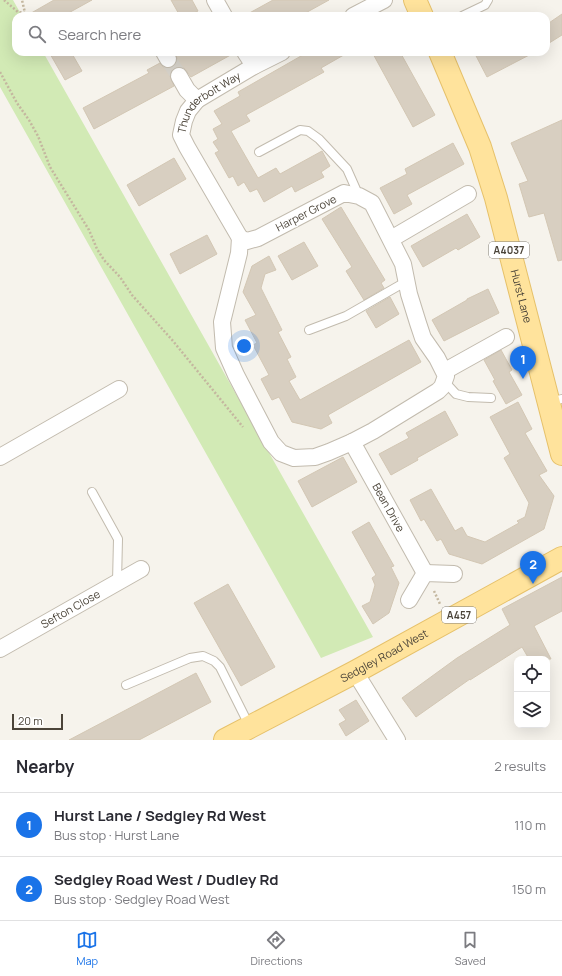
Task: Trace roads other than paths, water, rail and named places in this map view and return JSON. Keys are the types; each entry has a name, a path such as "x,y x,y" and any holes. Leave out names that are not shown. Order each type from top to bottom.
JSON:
{"main road":[{"path":"414,0 420,12"},
{"name":"Hurst Lane","path":"442,56 480,147 487,168 555,400 562,454"},
{"name":"Sedgley Road West","path":"225,740 355,672 562,558"}],"street":[{"path":"215,0 222,12"},
{"path":"361,12 384,0"},
{"path":"248,56 254,66"},
{"name":"Thunderbolt Way","path":"240,238 187,147 182,134 184,121 196,100 274,56"},
{"path":"179,76 186,90 196,100"},
{"name":"Harper Grove","path":"240,238 247,241 258,238 344,193 359,196"},
{"path":"391,239 468,194"},
{"path":"240,238 239,253 222,322 224,348 271,442 281,453 294,458 315,457 352,442 438,391 442,387 444,376 437,358 423,338 409,294 403,264 372,203 359,196"},
{"path":"444,376 506,337"},
{"path":"0,457 119,389"},
{"name":"Bean Drive","path":"352,442 425,573"},
{"name":"Sefton Close","path":"0,649 141,569"},
{"path":"409,600 425,573 454,574"},
{"path":"355,672 397,740"}],"lane":[{"path":"470,12 485,5 488,0"},
{"path":"259,152 300,130 308,131 319,140 347,169 359,196"},
{"path":"308,330 346,316 407,281"},
{"path":"444,376 456,394 468,397 491,398"},
{"path":"92,492 118,539 117,582"},
{"path":"126,685 190,658 203,656 214,661 220,667 251,727"}],"tunnel":[{"path":"168,59 179,76"}],"place":[{"name":"Hurst Lane / Sedgley Rd West","path":"523,379"},
{"name":"Sedgley Road West / Dudley Rd","path":"533,584"}]}
